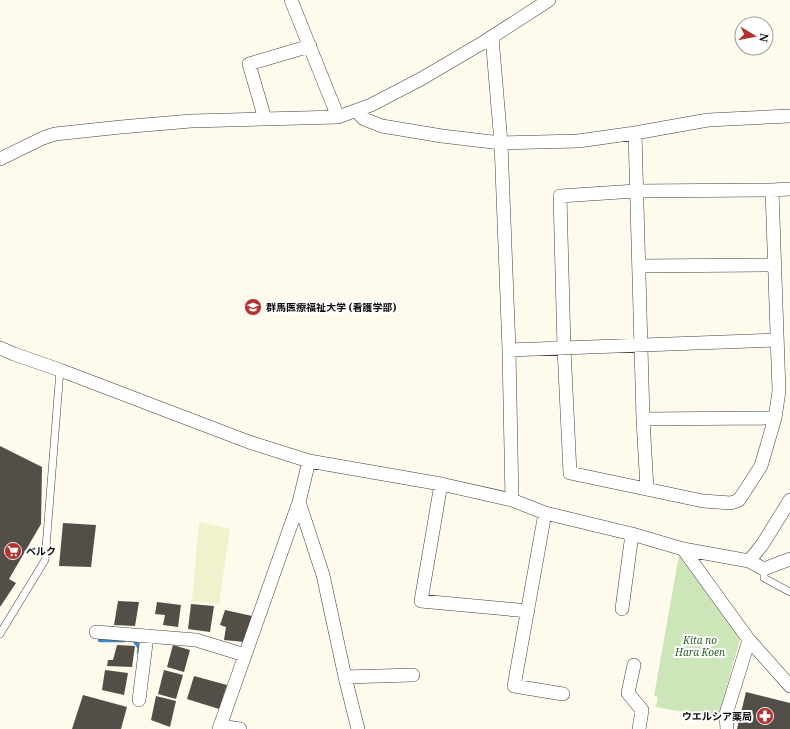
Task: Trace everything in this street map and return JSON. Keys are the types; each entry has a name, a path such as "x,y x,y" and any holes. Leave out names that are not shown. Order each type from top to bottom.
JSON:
{"street":[{"path":"291,0 338,117"},
{"path":"0,159 43,138 55,134 191,121 338,117 371,105 421,79 492,37 549,0"},
{"path":"492,37 501,144 509,350 512,500"},
{"path":"265,119 249,64 310,46"},
{"path":"356,111 364,119 382,126 501,144 578,141 708,120 790,116"},
{"path":"635,133 643,419 647,489"},
{"path":"772,190 779,391 775,418 761,466 739,500 731,503 703,500 570,473 564,348 560,196 636,191 790,189"},
{"path":"639,266 775,265"},
{"path":"509,350 777,340"},
{"path":"0,348 249,442 309,461 441,484 512,500 545,513 632,534 683,550 749,561 764,570 790,559"},
{"path":"643,419 775,418"},
{"path":"240,729 220,727 300,502 309,461"},
{"path":"441,484 421,601 528,611"},
{"path":"749,561 762,545 790,500"},
{"path":"300,502 323,575 358,729"},
{"path":"545,513 514,686 563,694"},
{"path":"622,609 632,534"},
{"path":"683,550 748,640 790,686"},
{"path":"96,632 196,640 245,655"},
{"path":"139,700 146,636"},
{"path":"727,729 726,714 748,640"},
{"path":"634,665 628,693 642,710 639,729"},
{"path":"345,677 413,675"}],"lane":[{"path":"0,634 45,560 60,370"},
{"path":"764,570 764,578 790,592"}],"green space":[{"path":"199,522 230,529 219,604 192,601"},
{"name":"Kita no Hara Koen","path":"679,555 740,639 718,718 656,707 658,697 654,696"}],"building":[{"name":"ベルク","path":"0,446 42,467 41,524 9,579 16,583 0,607"},
{"path":"63,523 96,525 91,567 59,566"},
{"path":"118,601 139,602 135,626 114,625"},
{"path":"157,602 181,605 178,627 163,625 165,615 155,614"},
{"path":"191,604 214,606 210,632 188,629"},
{"path":"225,610 252,616 245,642 224,640 226,627 220,625"},
{"path":"117,645 135,646 132,667 107,666 108,660 113,660"},
{"path":"173,645 190,650 184,672 167,667"},
{"path":"105,670 128,673 124,695 102,690"},
{"path":"164,670 183,675 176,699 158,694"},
{"path":"194,676 227,685 219,709 187,699"},
{"name":"ウエルシア薬局","path":"746,692 790,703 790,729 737,729"},
{"path":"83,695 127,707 121,729 72,729"},
{"path":"156,696 176,701 170,727 151,720"}],"waterway":[{"path":"100,640 124,640"},
{"path":"131,640 134,640 140,648 139,652"}],"place":[{"name":"群馬医療福祉大学 (看護学部)","path":"253,307"},
{"name":"ベルク","path":"13,551"},
{"name":"ウエルシア薬局","path":"765,716"}]}
